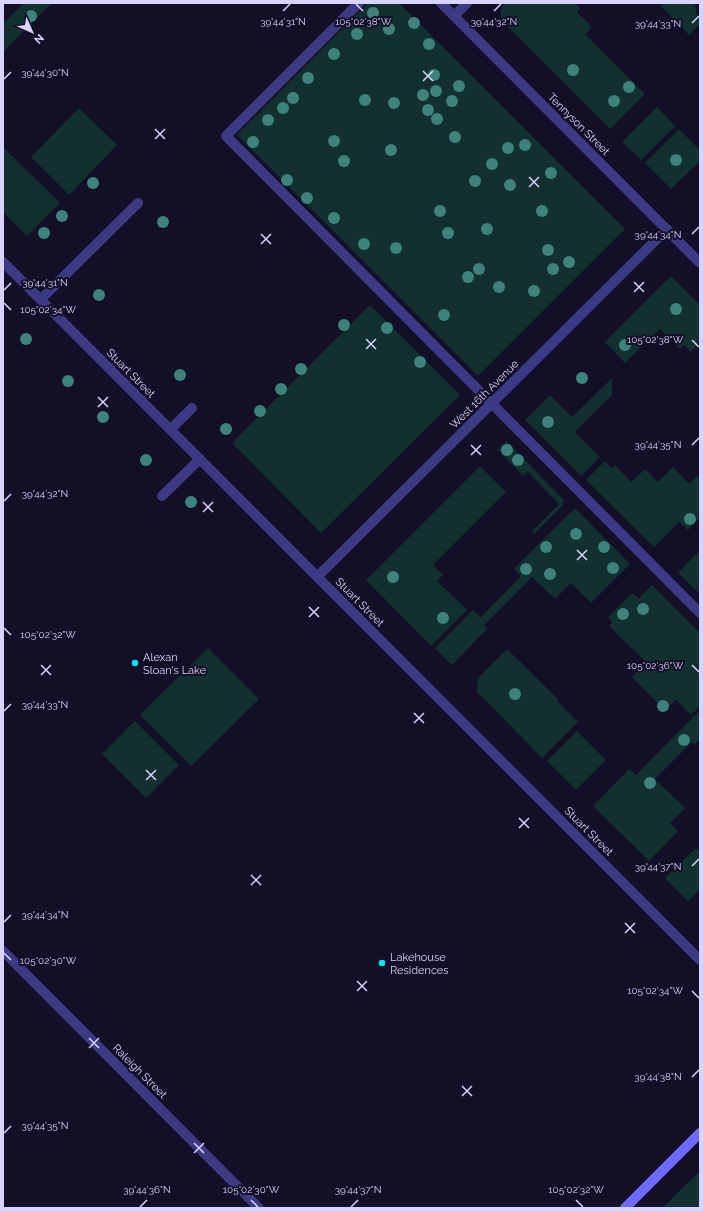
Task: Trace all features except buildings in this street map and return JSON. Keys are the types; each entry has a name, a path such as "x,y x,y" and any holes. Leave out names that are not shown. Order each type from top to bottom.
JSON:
{"street":[{"path":"359,3 226,136 700,613"},
{"name":"Tennyson Street","path":"441,3 700,262"},
{"path":"454,16 467,3"},
{"path":"41,299 138,203"},
{"name":"West 16th Avenue","path":"318,576 667,229"},
{"name":"Stuart Street","path":"3,262 700,960"},
{"path":"171,429 192,408"},
{"path":"162,496 200,459"},
{"name":"Raleigh Street","path":"3,951 260,1208"},
{"path":"625,1208 700,1133"}],"green space":[{"path":"24,3 52,3 3,52 3,24"},
{"path":"368,3 399,3 625,229 478,376 237,135"},
{"path":"505,3 575,3 580,8 577,12 592,27 585,34 645,94 610,129 503,22 501,12"},
{"path":"664,3 697,3 695,5 697,15 700,18 700,24 689,35 661,6"},
{"path":"657,107 675,126 641,160 622,142"},
{"path":"79,108 117,145 69,195 31,157"},
{"path":"679,129 700,150 700,161 671,189 645,163"},
{"path":"3,147 60,203 27,236 3,212"},
{"path":"671,276 700,305 700,342 691,352 684,345 680,349 660,329 625,363 605,342"},
{"path":"370,305 460,395 321,533 232,443"},
{"path":"612,378 612,395 575,432 600,457 581,476 525,420 550,395 572,417"},
{"path":"506,441 563,499 563,505 533,535 533,530 559,504 528,472 523,476 498,450"},
{"path":"605,461 612,468 615,465 631,482 645,469 658,482 673,467 689,484 697,476 700,479 700,517 688,530 679,522 654,547 586,480"},
{"path":"480,466 506,492 433,565 443,575 437,581 467,610 431,646 366,580"},
{"path":"575,508 630,564 591,603 571,583 555,599 532,577 484,625 487,629 452,665 435,648 473,610 481,617 521,576 514,569"},
{"path":"700,550 700,594 678,573"},
{"path":"652,585 700,633 700,706 691,715 676,700 665,710 632,677 646,662 609,626 612,622 608,617 632,593 639,598"},
{"path":"208,648 259,699 191,766 140,715"},
{"path":"507,649 558,699 557,701 578,722 542,758 477,692 478,678"},
{"path":"700,710 700,739 694,745 692,742 655,779 685,808 670,823 678,831 649,861 593,806 629,769 636,775"},
{"path":"135,721 179,765 146,798 102,754"},
{"path":"577,731 606,760 576,790 547,761"},
{"path":"696,848 700,852 700,889 688,901 665,878"},
{"path":"700,1171 700,1208 662,1208"}],"place":[{"name":"Alexan Sloan's Lake","path":"135,663"},
{"name":"Lakehouse Residences","path":"382,963"}]}
